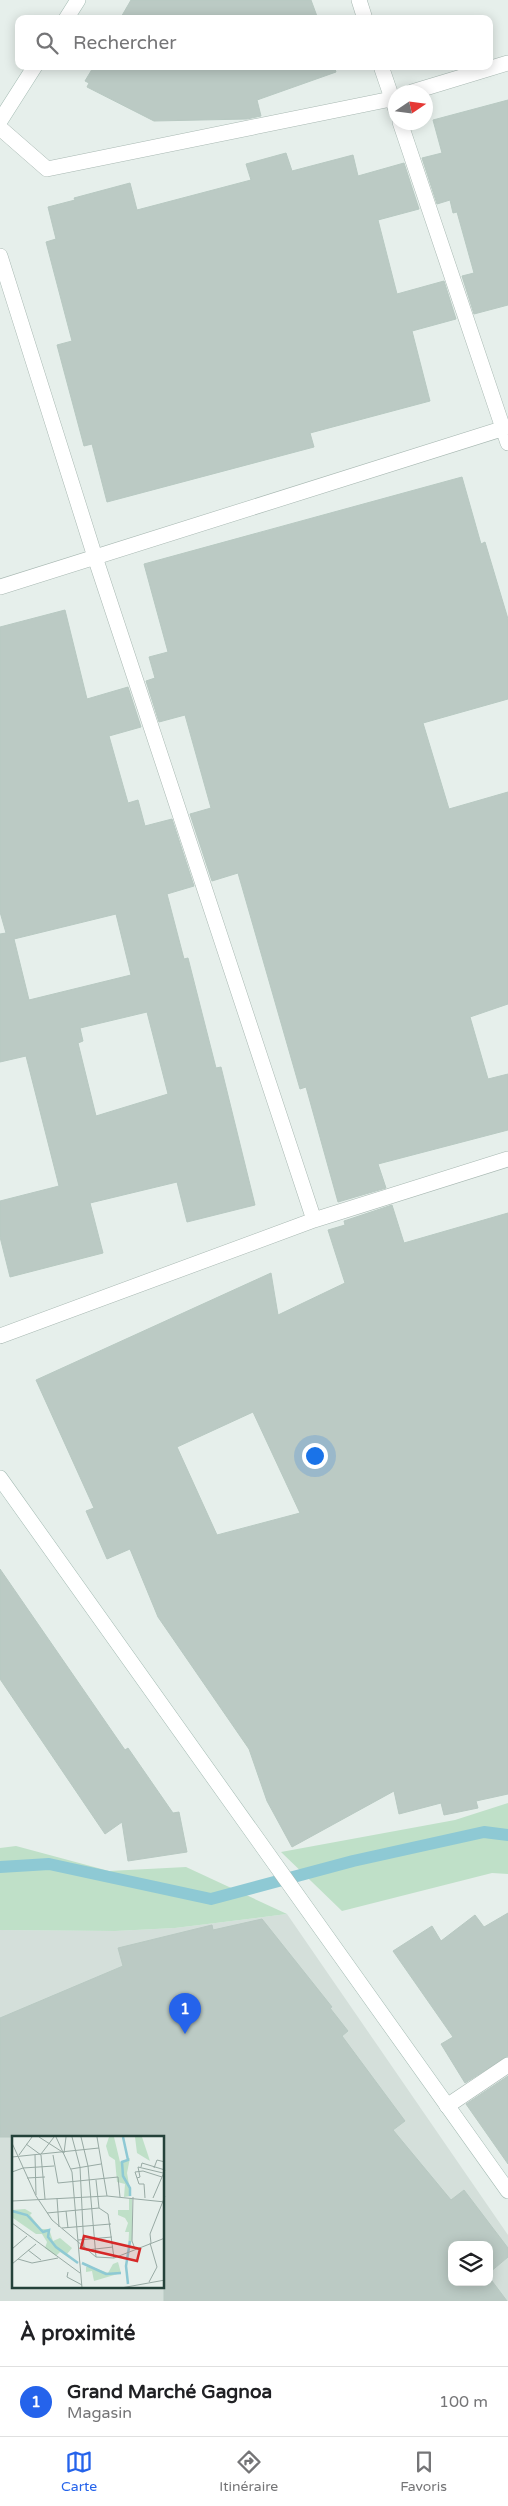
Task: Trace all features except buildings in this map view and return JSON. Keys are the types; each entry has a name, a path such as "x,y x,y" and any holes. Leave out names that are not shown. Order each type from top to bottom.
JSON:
{"street":[{"path":"69,15 78,0"},
{"path":"358,0 364,15"},
{"path":"493,68 508,63"},
{"path":"0,121 32,70"},
{"path":"382,70 388,85"},
{"path":"433,86 485,70"},
{"path":"0,128 47,169 388,103"},
{"path":"0,587 506,433 403,130"},
{"path":"0,256 95,557 314,1220"},
{"path":"0,1336 314,1220 508,1159"},
{"path":"0,1478 263,1850 508,2191"},
{"path":"446,2106 508,2065"}],"shaded area":[{"path":"287,1914 508,2235 508,2301 0,2301 0,1930 115,1931 175,1928"}],"green space":[{"path":"508,1803 508,1874 492,1873 342,1911 281,1852 455,1820"},
{"path":"16,1846 109,1871 186,1867 287,1914 175,1928 115,1931 0,1930 0,1848"}],"waterway":[{"path":"0,1867 49,1864 211,1899 353,1861 484,1832 508,1835"}],"place":[{"name":"Grand Marché Gagnoa","path":"185,2034"}]}
